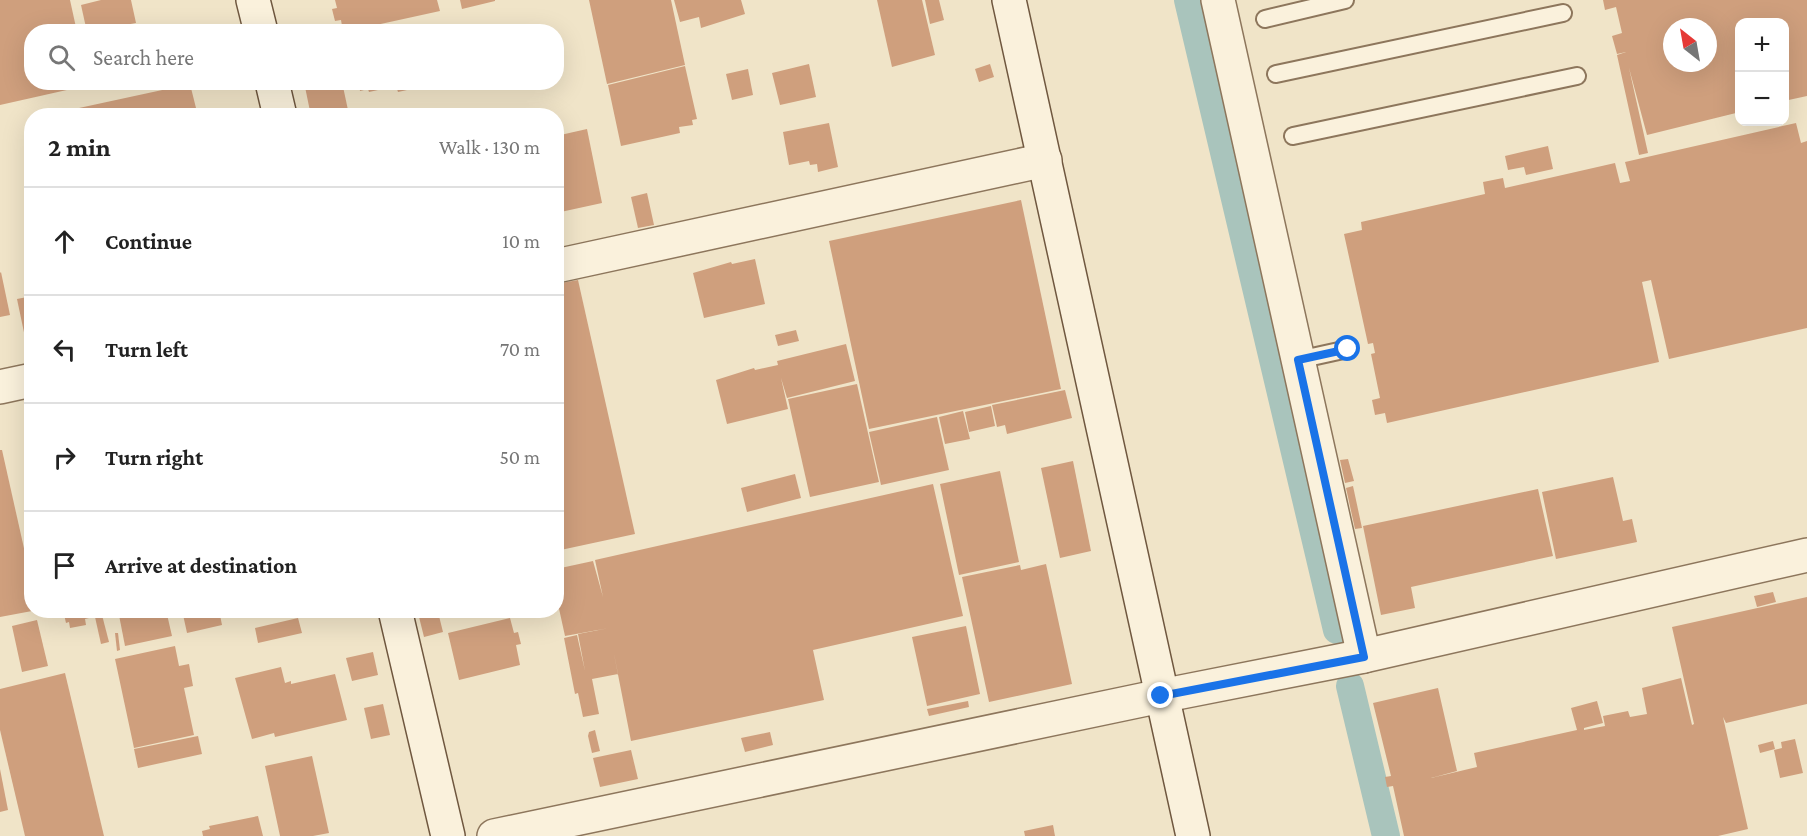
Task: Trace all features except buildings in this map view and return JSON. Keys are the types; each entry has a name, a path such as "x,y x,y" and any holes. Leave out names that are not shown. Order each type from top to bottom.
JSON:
{"street":[{"path":"253,0 259,24"},
{"path":"1009,0 1193,836"},
{"path":"1218,0 1364,657"},
{"path":"274,90 278,108"},
{"path":"564,264 1045,160"},
{"path":"0,387 24,382"},
{"path":"494,836 1161,696 1364,657 1807,555"},
{"path":"397,618 448,836"}],"lane":[{"path":"1265,19 1345,0"},
{"path":"1276,74 1563,13"},
{"path":"1293,136 1577,76"},
{"path":"1298,360 1348,349"}],"waterway":[{"path":"1188,0 1337,630"},
{"path":"1350,686 1386,836"}],"route":[{"path":"1161,696 1364,657 1298,360 1348,349"}]}
